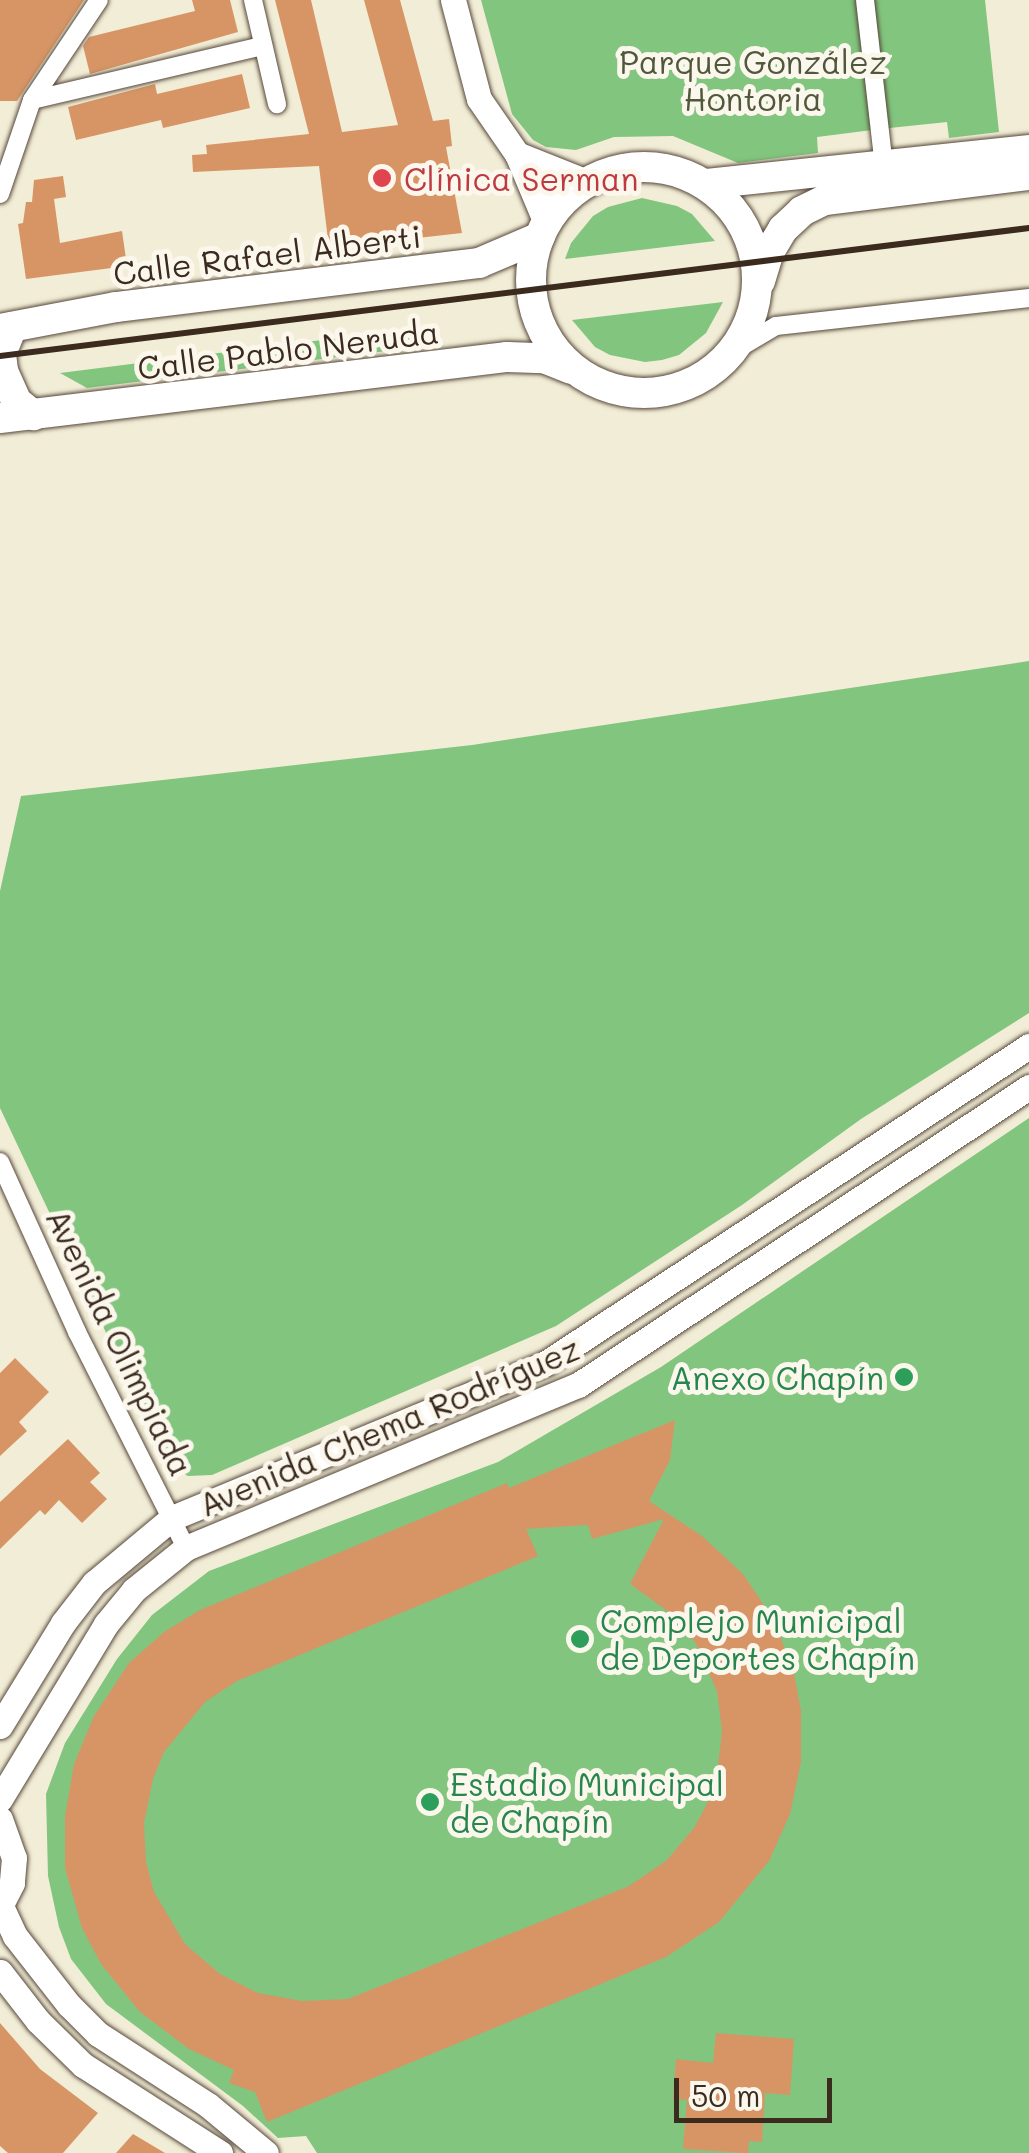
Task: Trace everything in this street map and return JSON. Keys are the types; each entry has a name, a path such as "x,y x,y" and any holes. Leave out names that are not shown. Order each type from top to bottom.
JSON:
{"main road":[{"path":"453,0 480,99 517,154 543,230"},
{"path":"705,184 1029,150"},
{"path":"517,154 587,182"},
{"path":"758,288 756,258 746,230 728,204 705,184 677,172 646,167 616,170 587,182 562,201 543,230 531,284 538,320 556,350 582,375 626,392 668,391 696,382 732,352 750,322 768,254 783,230 802,211 825,200 1029,175"},
{"name":"Calle Rafael Alberti","path":"4,325 116,307 478,263 543,230"},
{"path":"4,325 3,372 17,402 10,418"},
{"name":"Calle Pablo Neruda","path":"10,418 507,357 544,358 582,375"},
{"name":"Avenida Chema Rodríguez","path":"0,1726 64,1623 94,1584 172,1518 546,1363 1029,1046"},
{"name":"Avenida Chema Rodríguez","path":"0,1799 106,1624 134,1590 186,1548 578,1384 1029,1086"},
{"path":"0,1819 14,1858 12,1884 0,1907 15,1936 69,2005 98,2034 208,2105 266,2153"},
{"path":"0,1972 38,2021 83,2066 220,2153"}],"street":[{"path":"0,194 32,100 99,0"},
{"path":"253,0 278,104"},
{"path":"865,0 884,167"},
{"path":"32,100 264,46"},
{"path":"732,352 776,326 1029,298"},
{"name":"Avenida Olimpiada","path":"0,1162 78,1332 186,1548"}],"green space":[{"name":"Parque González Hontoria","path":"481,0 985,0 999,132 949,138 947,122 880,129 817,137 818,153 738,163 673,136 614,137 576,150 546,147 533,140 512,114"},
{"path":"642,198 677,206 692,214 715,241 565,259 571,243 593,216 608,207"},
{"path":"723,302 706,333 679,355 662,360 645,362 610,355 595,347 572,320"},
{"path":"426,327 403,349 87,388 60,373"},
{"path":"1029,661 1029,1013 861,1119 742,1205 556,1326 212,1475 188,1476 168,1464 0,1108 0,891 21,796 472,745"},
{"name":"Complejo Municipal de Deportes Chapín","path":"1029,1118 1029,2153 317,2153 306,2136 278,2138 243,2106 106,2004 71,1959 59,1927 48,1876 46,1794 65,1743 117,1659 152,1615 209,1571 498,1462 661,1367"}],"building":[{"path":"0,0 84,0 17,101 0,101"},
{"path":"192,0 230,0 238,32 90,74 83,46 89,37 195,11"},
{"path":"275,0 311,0 342,132 398,125 364,0 400,0 433,121 449,119 452,146 446,147 462,233 329,248 319,166 193,172 192,155 207,154 206,145 309,134"},
{"path":"242,74 250,108 163,128 161,120 76,140 68,107 155,84 157,94"},
{"path":"63,176 66,197 54,199 60,243 122,231 127,266 26,279 18,224 23,223 26,202 32,202 34,180"},
{"path":"15,1358 49,1392 19,1422 27,1431 0,1456 0,1373"},
{"path":"675,1420 670,1460 649,1501 702,1536 743,1574 774,1620 794,1673 801,1711 801,1762 790,1814 769,1861 719,1922 666,1957 267,2122 255,2092 229,2083 234,2070 189,2049 140,2012 101,1964 82,1928 65,1868 65,1816 74,1764 94,1716 129,1663 164,1632 200,1610 507,1483 509,1488","holes":["664,1519 630,1584 666,1610 695,1642 717,1691 722,1731 717,1774 694,1828 666,1861 629,1886 348,1999 302,2001 258,1993 220,1974 185,1944 154,1892 146,1862 144,1823 153,1779 164,1752 205,1702 237,1681 538,1556 526,1529 588,1525 592,1539"]},
{"path":"68,1439 100,1473 90,1482 107,1499 82,1523 59,1500 45,1515 40,1510 0,1549 0,1502"},
{"path":"0,2023 40,2069 98,2113 63,2153 8,2153 0,2146"},
{"path":"716,2033 794,2039 790,2095 765,2093 762,2142 749,2141 748,2153 683,2149 687,2100 673,2099 676,2059 713,2063"},
{"path":"133,2134 165,2153 116,2153"}],"railway":[{"path":"0,356 1029,228"}],"place":[{"name":"Clínica Serman","path":"382,178"},
{"name":"Anexo Chapín","path":"904,1377"},
{"name":"Complejo Municipal de Deportes Chapín","path":"580,1639"},
{"name":"Estadio Municipal de Chapín","path":"430,1802"}]}
